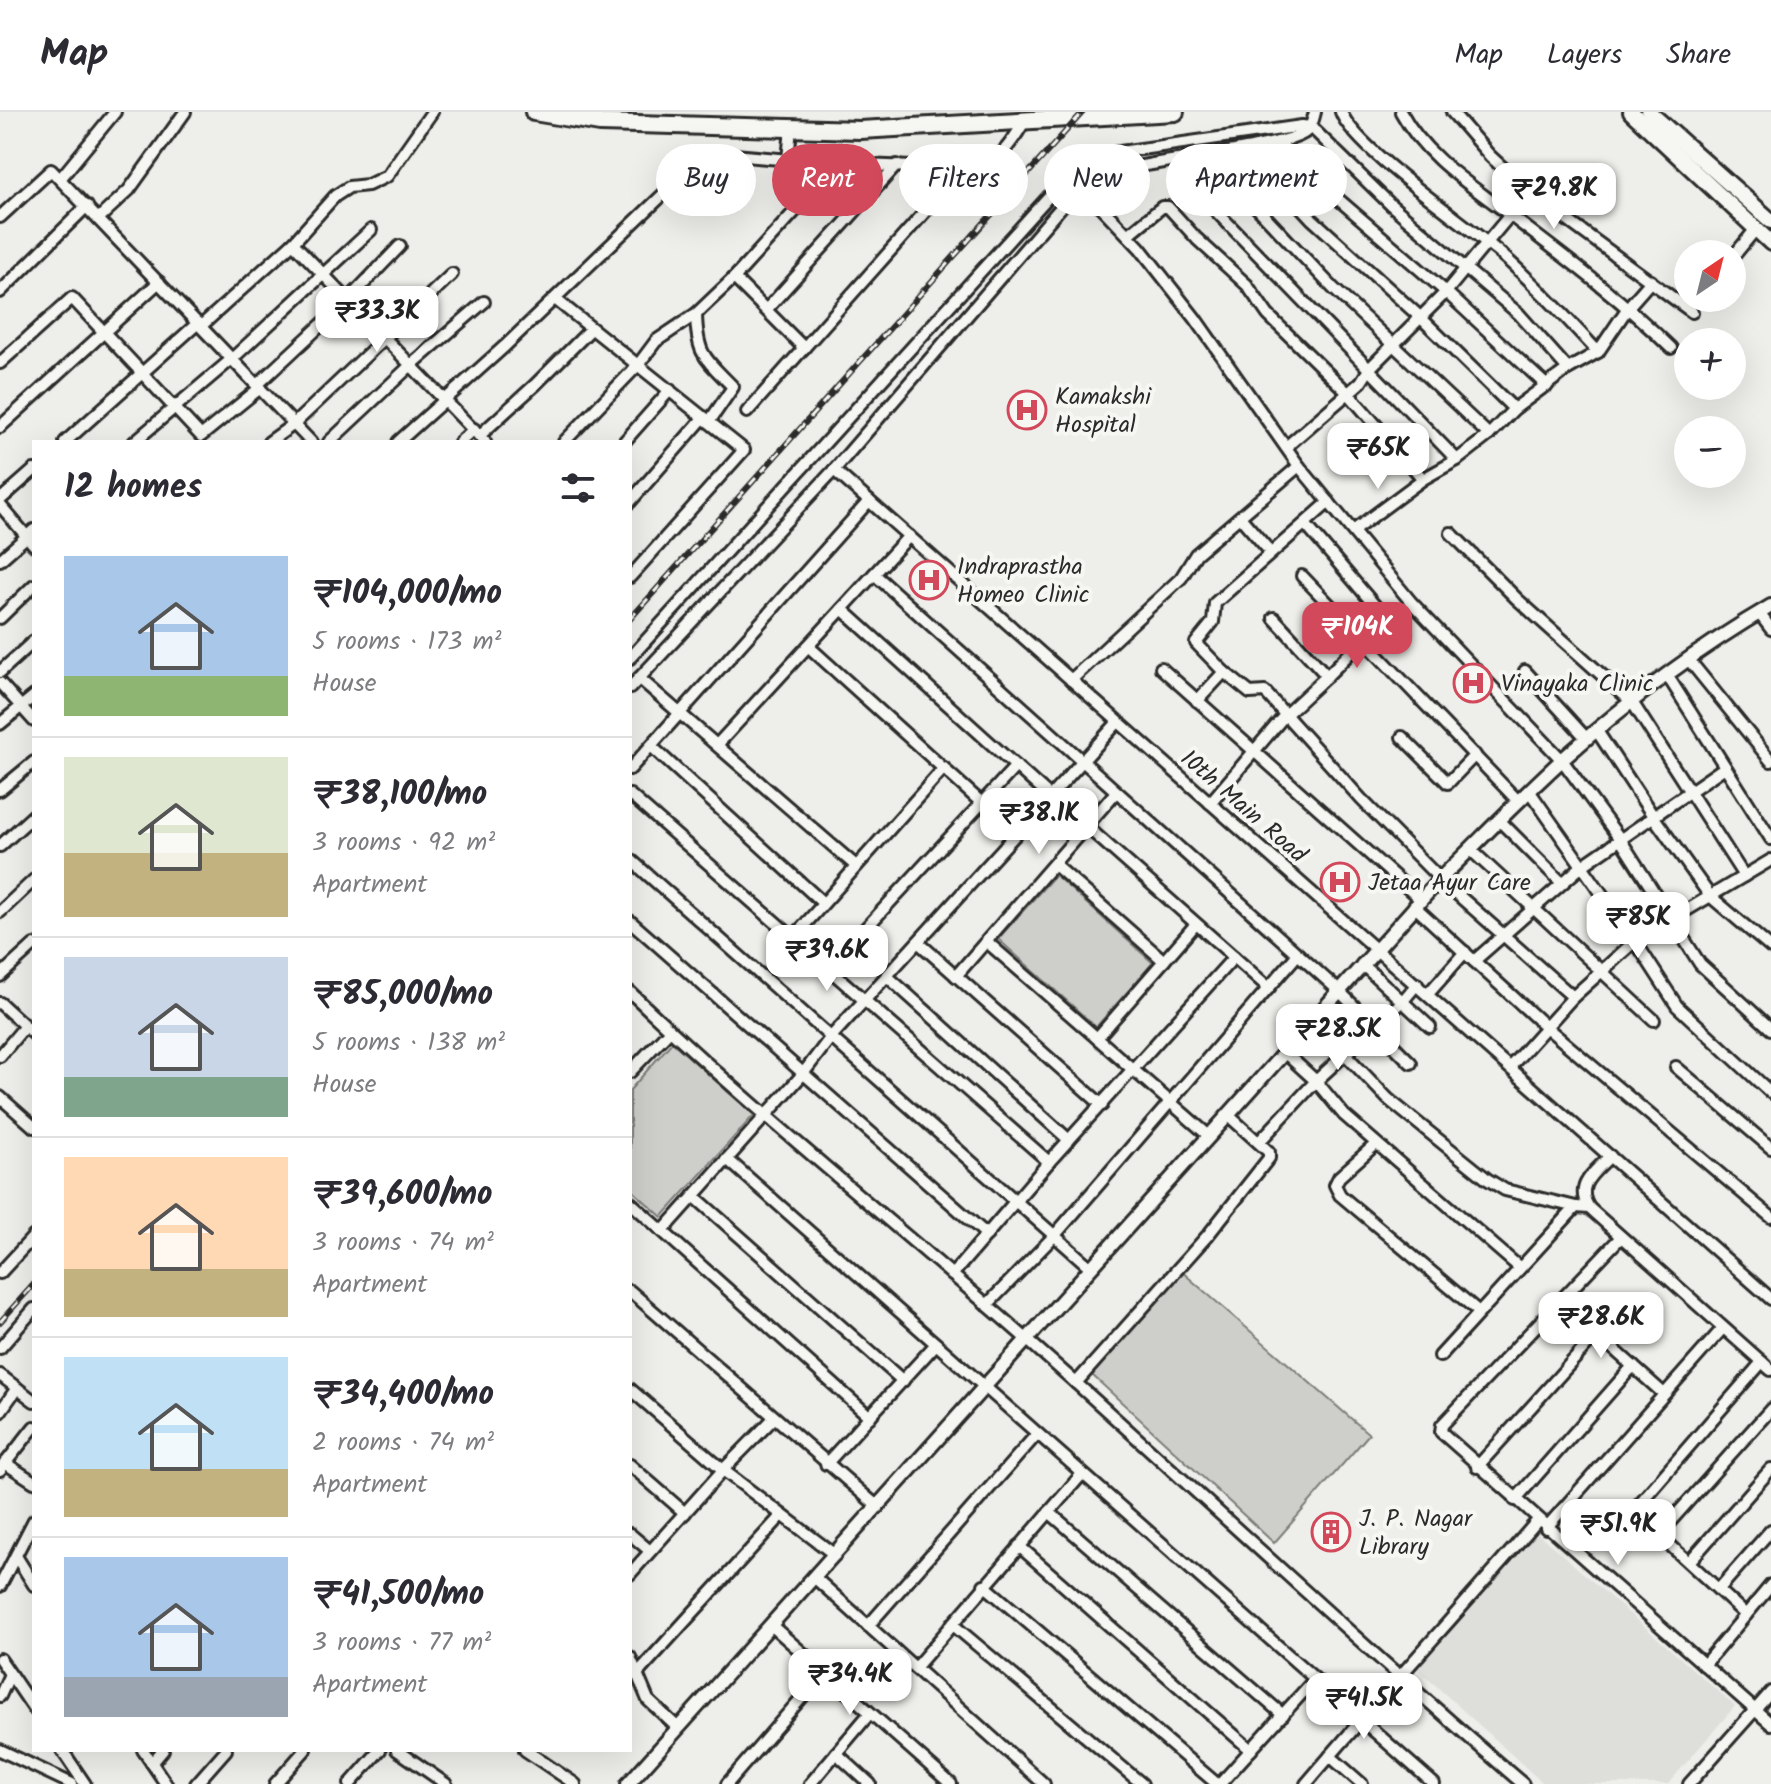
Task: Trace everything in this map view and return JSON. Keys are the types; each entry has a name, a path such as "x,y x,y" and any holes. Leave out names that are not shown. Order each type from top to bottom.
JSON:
{"main road":[{"path":"534,112 600,123 860,130 1175,112"},
{"path":"597,112 630,124"},
{"path":"1631,112 1771,243"},
{"path":"1649,112 1771,221"}],"street":[{"path":"60,179 115,112"},
{"path":"98,219 129,190 185,112"},
{"path":"67,440 293,243 335,196 349,187 378,182 387,176 432,112"},
{"path":"659,126 670,112"},
{"path":"1269,144 1304,134 1311,127 1315,112"},
{"path":"1341,112 1355,133 1488,243 1543,293 1598,352"},
{"path":"1401,112 1412,133 1445,165 1629,306 1671,348"},
{"path":"1452,112 1490,156 1529,192 1674,298"},
{"path":"1010,144 1024,122"},
{"path":"632,656 1050,195 1077,170 1106,154 1311,127 1391,205 1519,314 1568,369"},
{"path":"790,144 791,128"},
{"path":"1278,142 1316,180 1446,292 1547,386"},
{"path":"400,440 555,299 697,162 722,154 772,159"},
{"path":"883,165 897,165"},
{"path":"767,309 897,165"},
{"path":"0,217 51,170 309,440"},
{"path":"1286,447 1361,382 1370,368 1446,292 1529,192"},
{"path":"0,292 87,206"},
{"path":"1128,235 1162,207 1168,207 1247,285 1268,315 1349,394 1423,479"},
{"path":"791,216 734,278 804,348"},
{"path":"747,412 921,216"},
{"path":"632,686 834,470 1053,216"},
{"path":"1110,216 1195,318 1299,466 1411,602 1562,760 1620,839 1700,964 1771,1029"},
{"path":"1221,216 1457,460"},
{"path":"1265,216 1333,288 1489,435"},
{"path":"1309,216 1420,317 1514,409"},
{"path":"136,440 233,358 371,230"},
{"path":"1746,241 1755,230"},
{"path":"293,243 479,436 591,329"},
{"path":"0,363 72,298 201,436 258,386 400,246"},
{"path":"272,440 294,424 452,274"},
{"path":"566,440 638,365 656,341 696,314 738,274"},
{"path":"1353,531 1423,479 1457,460 1489,435 1514,409 1568,369 1598,352 1629,306 1651,281"},
{"path":"0,427 159,282"},
{"path":"555,299 744,450 632,575"},
{"path":"331,440 484,302"},
{"path":"632,500 733,387 705,357 697,341 696,314"},
{"path":"626,440 670,390"},
{"path":"1071,680 1181,578 1196,554 1299,466"},
{"name":"10th Main Road","path":"834,470 1771,1299"},
{"path":"0,560 32,537 0,504 32,472"},
{"path":"632,767 869,501"},
{"path":"1329,502 1215,603 1213,622 1196,642 1224,672 1250,693 1263,691 1361,799 1440,879 1573,997"},
{"path":"1240,517 1266,547"},
{"path":"1305,524 1376,607"},
{"path":"1451,533 1517,599 1632,702 1744,876"},
{"path":"717,745 909,536"},
{"path":"874,574 1338,990 1411,1063"},
{"path":"1302,576 1519,802"},
{"path":"0,618 32,587"},
{"path":"842,609 1050,797"},
{"path":"628,1784 1417,902 1562,760 1667,675 1765,609 1771,629"},
{"path":"1274,618 1327,676"},
{"path":"1210,803 1285,715 1363,640"},
{"path":"0,672 32,643"},
{"path":"808,646 1016,834"},
{"path":"1689,660 1771,761"},
{"path":"1161,668 1417,902 1474,961 1546,1027 1771,1217"},
{"path":"1525,671 1592,735 1710,896 1769,943"},
{"path":"1197,701 1224,672"},
{"path":"1667,675 1771,839"},
{"path":"639,678 856,866"},
{"path":"0,683 32,718"},
{"path":"0,724 32,698"},
{"path":"663,1231 802,1075 831,1037 1118,722"},
{"path":"1402,737 1448,783 1475,755"},
{"path":"651,746 823,903"},
{"path":"0,790 32,764"},
{"path":"827,970 1016,766"},
{"path":"1474,961 1582,866 1725,767"},
{"path":"792,939 944,768"},
{"path":"956,976 1116,792"},
{"path":"1530,792 1677,1006 1771,1093"},
{"path":"632,797 1049,1162"},
{"path":"0,846 32,817"},
{"path":"1500,821 1562,883"},
{"path":"1086,826 1269,988"},
{"path":"1470,849 1654,1020"},
{"path":"1510,1067 1573,997 1635,941 1771,860"},
{"path":"632,861 1091,1268"},
{"path":"1054,864 1164,961"},
{"path":"1,910 32,882"},
{"path":"632,923 987,1235"},
{"path":"1097,1038 1196,924"},
{"path":"918,942 1102,1105"},
{"path":"987,942 1209,1136"},
{"path":"0,976 32,947"},
{"path":"1428,994 1465,952"},
{"path":"987,1305 1055,1235 1298,954"},
{"path":"952,1275 1234,957"},
{"path":"1362,964 1430,1027"},
{"path":"887,976 1069,1140"},
{"path":"1259,1142 1316,1081 1402,1002 1417,984"},
{"path":"632,994 766,1115 1076,1383 1400,1679 1523,1784"},
{"path":"0,1003 32,1032"},
{"path":"1308,1023 1346,1055 1388,1099 1498,1187 1589,1208"},
{"path":"0,1056 25,1026"},
{"path":"632,1069 670,1030"},
{"path":"1283,1051 1316,1081 1344,1115 1520,1268"},
{"path":"1676,1067 1771,1148"},
{"path":"0,1097 32,1125"},
{"path":"1076,1383 1208,1235 1269,1158 1269,1152 1228,1115"},
{"path":"1376,1144 1339,1177 1335,1185 1340,1195 1479,1312"},
{"path":"1610,1156 1583,1186 1582,1197 1589,1208 1766,1366 1633,1511 1746,1615"},
{"path":"727,1159 1434,1784"},
{"path":"694,1196 903,1381"},
{"path":"632,1204 870,1417"},
{"path":"1440,1356 1576,1207"},
{"path":"1621,1237 1440,1428 1442,1435 1771,1724"},
{"path":"0,1273 32,1238"},
{"path":"632,1293 878,1507"},
{"path":"1560,1301 1664,1394"},
{"path":"0,1348 32,1311"},
{"path":"1306,1784 1361,1718 1723,1328"},
{"path":"1477,1467 1597,1334"},
{"path":"826,1464 936,1344"},
{"path":"1515,1500 1633,1366"},
{"path":"0,1375 25,1395 0,1412"},
{"path":"632,1391 723,1470 835,1555"},
{"path":"1659,1534 1771,1409"},
{"path":"632,1572 774,1418"},
{"path":"32,1429 2,1466 32,1481"},
{"path":"868,1626 1037,1434"},
{"path":"632,1467 685,1513"},
{"path":"1689,1562 1771,1469"},
{"path":"915,1668 1082,1474"},
{"path":"1049,1512 1283,1715"},
{"path":"636,1675 782,1515"},
{"path":"0,1586 32,1524"},
{"path":"1719,1589 1771,1530"},
{"path":"632,1536 650,1551"},
{"path":"1019,1546 1251,1750"},
{"path":"16,1556 32,1582"},
{"path":"814,1577 1044,1784"},
{"path":"984,1585 1219,1784 1314,1680"},
{"path":"1704,1665 1771,1585"},
{"path":"952,1624 1142,1784"},
{"path":"771,1625 951,1784"},
{"path":"0,1659 32,1706"},
{"path":"632,1663 648,1700 678,1728"},
{"path":"727,1784 824,1672"},
{"path":"0,1696 10,1674"},
{"path":"1689,1784 1771,1692"},
{"path":"810,1784 870,1713"},
{"path":"0,1750 72,1784"},
{"path":"63,1752 85,1784"},
{"path":"144,1752 166,1784"},
{"path":"152,1763 161,1752"},
{"path":"196,1784 224,1752"},
{"path":"275,1784 303,1752"},
{"path":"350,1784 378,1752"},
{"path":"400,1752 442,1783"},
{"path":"528,1752 575,1784"},
{"path":"836,1753 870,1784"},
{"path":"1330,1756 1362,1784"}],"shaded area":[{"path":"1055,875 1153,963 1096,1027 998,939"},
{"path":"672,1042 754,1115 662,1217 632,1190 632,1088"},
{"path":"1181,1271 1369,1434 1274,1543 1092,1375"},
{"path":"1535,1531 1735,1706 1668,1784 1544,1784 1413,1665"}],"railway":[{"path":"632,617 1083,112"},
{"path":"0,1322 32,1286"}],"place":[{"name":"Kamakshi Hospital","path":"1027,410"},
{"name":"Indraprastha Homeo Clinic","path":"929,580"},
{"name":"Vinayaka Clinic","path":"1473,683"},
{"name":"Jetaa Ayur Care","path":"1340,882"},
{"name":"J. P. Nagar Library","path":"1331,1532"}]}
